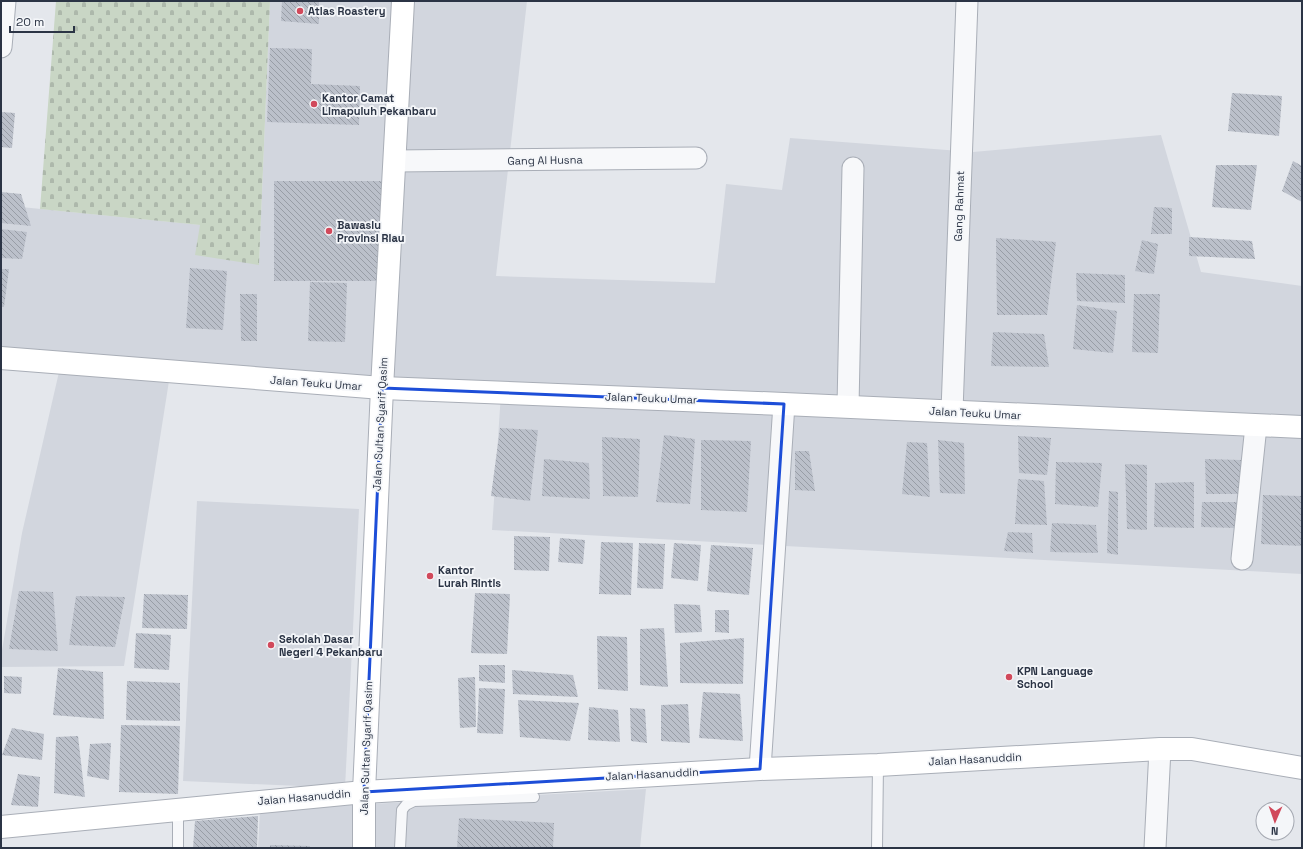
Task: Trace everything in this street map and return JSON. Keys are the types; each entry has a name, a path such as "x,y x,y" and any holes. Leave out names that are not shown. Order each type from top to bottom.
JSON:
{"street":[{"path":"1,47 5,1"},
{"name":"Jalan Sultan Syarif Qasim","path":"364,848 364,792 382,388 403,1"},
{"name":"Gang Rahmat","path":"952,412 967,1"},
{"name":"Gang Al Husna","path":"395,161 696,158"},
{"path":"848,406 853,168"},
{"name":"Jalan Teuku Umar","path":"1,358 382,388 848,406 1302,427"},
{"path":"760,769 784,404"},
{"path":"1242,559 1256,426"},
{"path":"1155,848 1160,748"},
{"name":"Jalan Hasanuddin","path":"1,827 178,808 364,792 760,769 878,765 1160,748 1192,749 1302,768"}],"lane":[{"path":"876,848 878,765"},
{"path":"400,848 402,810 406,805 414,801 534,797"},
{"path":"178,808 178,848"}],"highlighted area":[{"path":"382,388 784,404 760,769 364,792"}],"shaded area":[{"path":"270,1 527,1 496,276 715,283 726,184 782,190 790,138 973,152 1161,135 1201,272 1302,286 1302,574 492,530 501,393 169,381 124,666 1,667 1,656 22,533 59,372 1,368 1,205 201,225 259,265"},
{"name":"Sekolah Dasar Negeri 4 Pekanbaru","path":"197,501 359,509 345,788 183,781"},
{"path":"646,789 640,848 258,848 260,810"}],"green space":[{"path":"56,1 270,1 259,265 195,255 200,225 40,209"}],"building":[{"name":"Atlas Roastery","path":"282,1 319,1 319,24 281,21"},
{"name":"Kantor Camat Limapuluh Pekanbaru","path":"270,48 312,49 311,84 360,86 359,125 267,122"},
{"path":"1232,93 1282,96 1279,136 1228,131"},
{"path":"1,112 15,113 12,148 1,147"},
{"path":"1293,161 1302,166 1302,202 1282,191"},
{"path":"1216,165 1257,165 1251,210 1212,207"},
{"name":"Bawaslu Provinsi Riau","path":"274,181 384,181 384,281 274,281"},
{"path":"1,192 21,194 31,226 1,223"},
{"path":"1154,207 1172,208 1172,234 1151,234"},
{"path":"1,229 27,232 22,259 1,258"},
{"path":"1189,237 1252,241 1255,259 1189,256"},
{"path":"996,238 1056,242 1047,315 997,315"},
{"path":"1142,240 1158,244 1154,274 1135,271"},
{"path":"190,268 227,271 223,330 186,328"},
{"path":"1,269 9,269 4,307 1,307"},
{"path":"1076,273 1125,275 1125,303 1077,301"},
{"path":"310,282 347,283 345,342 308,341"},
{"path":"240,294 257,294 257,341 241,341"},
{"path":"1134,294 1160,294 1158,353 1132,352"},
{"path":"1077,305 1117,311 1113,353 1073,349"},
{"path":"993,332 1044,334 1049,367 991,366"},
{"path":"500,428 538,430 530,501 491,496"},
{"path":"664,435 695,439 690,504 656,502"},
{"path":"1018,436 1051,438 1047,475 1019,473"},
{"path":"602,437 640,439 638,497 603,496"},
{"path":"701,440 751,441 747,512 701,510"},
{"path":"938,440 964,443 965,494 940,493"},
{"path":"907,442 927,443 930,497 902,494"},
{"path":"795,451 809,451 815,491 795,490"},
{"path":"544,459 589,463 590,499 542,496"},
{"path":"1205,459 1241,460 1241,494 1206,494"},
{"path":"1056,462 1102,463 1098,507 1055,504"},
{"path":"1125,464 1147,465 1147,530 1127,529"},
{"path":"1018,479 1044,481 1047,525 1015,524"},
{"path":"1194,482 1194,528 1154,527 1155,483"},
{"path":"1109,491 1118,492 1118,555 1107,553"},
{"path":"1263,495 1302,496 1302,546 1261,544"},
{"path":"1202,502 1237,502 1236,528 1201,527"},
{"path":"1052,523 1096,525 1098,553 1050,552"},
{"path":"1008,532 1032,533 1033,553 1004,551"},
{"path":"514,536 550,537 549,571 514,570"},
{"path":"560,538 585,540 583,564 558,562"},
{"path":"601,542 633,543 631,595 599,594"},
{"path":"639,543 665,544 663,589 637,588"},
{"path":"674,543 701,545 698,581 671,578"},
{"path":"711,545 753,548 749,595 707,591"},
{"path":"19,591 53,592 58,651 9,649"},
{"path":"475,593 510,594 507,654 471,653"},
{"path":"144,594 188,595 187,629 142,628"},
{"path":"76,596 125,597 115,647 69,645"},
{"path":"674,604 700,605 702,632 675,633"},
{"path":"715,610 729,610 729,633 715,632"},
{"path":"664,628 668,687 640,685 640,629"},
{"path":"136,633 171,635 169,670 134,668"},
{"path":"597,636 627,637 628,691 598,689"},
{"path":"744,638 743,684 680,683 680,643"},
{"path":"479,665 505,665 505,683 479,681"},
{"path":"58,668 103,672 104,719 53,715"},
{"path":"512,670 573,675 578,697 513,694"},
{"path":"4,676 22,677 21,694 4,693"},
{"path":"475,677 476,727 460,728 458,678"},
{"path":"127,681 180,683 180,721 126,720"},
{"path":"479,688 505,689 503,734 477,733"},
{"path":"703,692 740,694 743,741 699,738"},
{"path":"518,700 579,703 570,741 520,737"},
{"path":"688,704 690,743 661,741 661,705"},
{"path":"589,707 618,710 620,742 588,740"},
{"path":"630,708 645,709 647,743 631,741"},
{"path":"121,725 180,726 178,794 119,792"},
{"path":"12,728 44,734 42,760 2,755"},
{"path":"78,736 85,797 54,793 56,737"},
{"path":"111,743 109,780 87,776 90,744"},
{"path":"18,774 40,777 38,807 11,805"},
{"path":"258,816 257,848 193,848 195,821"},
{"path":"459,818 554,823 553,848 457,848"},
{"path":"270,845 310,846 310,848 270,848"}],"place":[{"name":"Atlas Roastery","path":"300,11"},
{"name":"Kantor Camat Limapuluh Pekanbaru","path":"314,104"},
{"name":"Bawaslu Provinsi Riau","path":"329,231"},
{"name":"Kantor Lurah Rintis","path":"430,576"},
{"name":"Sekolah Dasar Negeri 4 Pekanbaru","path":"271,645"},
{"name":"KPN Language School","path":"1009,677"}]}
